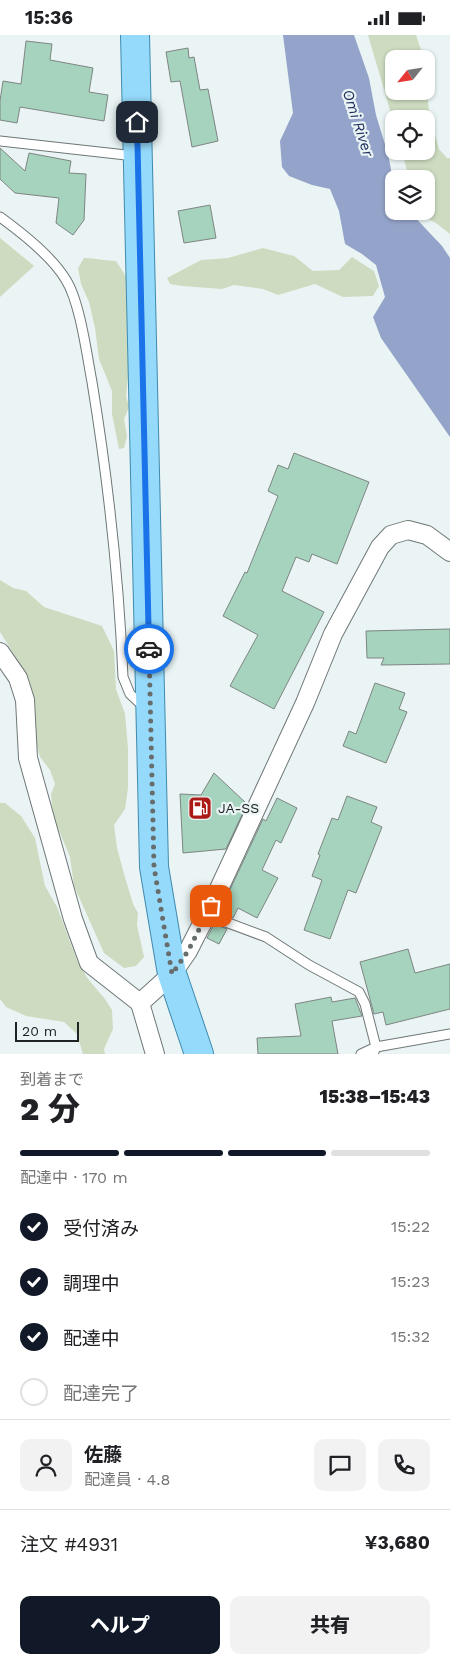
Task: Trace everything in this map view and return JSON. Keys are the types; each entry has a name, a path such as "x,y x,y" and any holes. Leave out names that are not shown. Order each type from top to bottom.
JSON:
{"main road":[{"path":"135,35 154,867 172,974 199,1054"}],"street":[{"path":"140,1003 172,974 188,951 207,915 306,703 333,634 380,547 391,535 408,530 428,535 450,551"},
{"path":"0,651 18,678 25,700 28,758 73,919 89,963 140,1003 155,1054"}],"lane":[{"path":"0,141 138,157"},
{"path":"0,217 43,252 60,271 67,281 75,303 87,353 105,465 112,522 124,677 130,694 150,713"},
{"path":"207,915 266,937 308,965 359,992 365,1004 375,1050"},
{"path":"361,1054 450,1034"}],"green space":[{"path":"368,35 416,35 421,50 385,50 385,93"},
{"path":"387,100 428,100 429,110 390,110"},
{"path":"435,135 439,149 447,158 450,158 450,234 430,220 435,220 435,170 407,170 404,160 435,160"},
{"path":"0,238 34,266 0,297"},
{"path":"263,248 294,256 313,271 339,270 352,257 374,271 379,286 373,296 343,297 315,284 278,295 263,289 234,285 222,289 182,286 170,284 167,278 201,260 228,258"},
{"path":"84,258 116,261 127,278 128,332 131,347 126,396 129,407 124,419 127,436 124,448 119,449 112,414 112,391 99,359 89,302 81,284 78,268"},
{"path":"0,580 13,588 26,591 44,607 102,626 114,651 116,689 125,714 128,748 128,788 125,809 114,825 117,848 124,874 133,904 138,913 137,925 144,957 136,966 124,968 104,953 74,886 70,857 53,816 51,794 55,784 50,770 40,757 34,735 31,687 20,664 0,632"},
{"path":"0,803 5,803 21,816 35,838 45,886 57,907 78,963 112,1010 113,1029 104,1049 105,1054 83,1054 77,1034 64,1022 26,1016 6,1007 0,999"}],"water":[{"name":"Omi River","path":"283,35 354,35 369,78 376,115 385,144 385,160 389,160 391,170 385,170 385,220 417,220 442,246 450,258 450,437 381,338 373,317 385,297 376,265 345,244 339,211 330,189 312,185 289,176 282,167 280,141 293,113"}],"building":[{"path":"26,41 52,44 50,60 93,68 89,92 108,95 104,121 20,107 17,123 0,120 3,81 21,84"},
{"path":"188,48 189,58 194,57 200,90 208,89 218,141 192,147 180,81 171,82 166,52"},
{"path":"0,148 25,171 29,153 71,161 69,173 86,174 84,220 73,235 56,223 59,198 15,193 0,179"},
{"path":"210,205 216,238 184,243 178,211"},
{"path":"294,453 369,482 337,564 312,554 309,562 296,557 282,591 324,612 274,709 230,686 258,635 223,616 245,572 247,573 278,496 268,491 278,465 288,469"},
{"path":"450,629 450,664 381,665 384,658 367,658 366,631"},
{"path":"375,683 405,693 399,709 407,712 386,763 343,746 349,731 356,734"},
{"path":"214,773 247,804 226,849 183,853 180,794 201,795"},
{"path":"347,796 377,807 371,822 382,827 356,893 348,890 330,939 304,930 322,880 312,876 320,855 318,854 332,818 338,820"},
{"path":"277,798 297,808 281,843 276,840 262,870 278,878 257,918 238,908 233,918 219,913 263,819 266,821"},
{"path":"214,924 227,929 219,944 207,938"},
{"path":"408,949 415,973 450,964 450,1009 386,1025 383,1012 374,1014 360,962"},
{"path":"331,997 332,1002 355,998 362,1016 332,1021 338,1054 258,1054 257,1038 301,1036 295,1004"}],"way so far":[{"path":"149,649 154,867 172,974 188,951 211,906"}],"place":[{"name":"JA-SS","path":"200,808"}],"route":[{"path":"137,122 149,649"}]}
